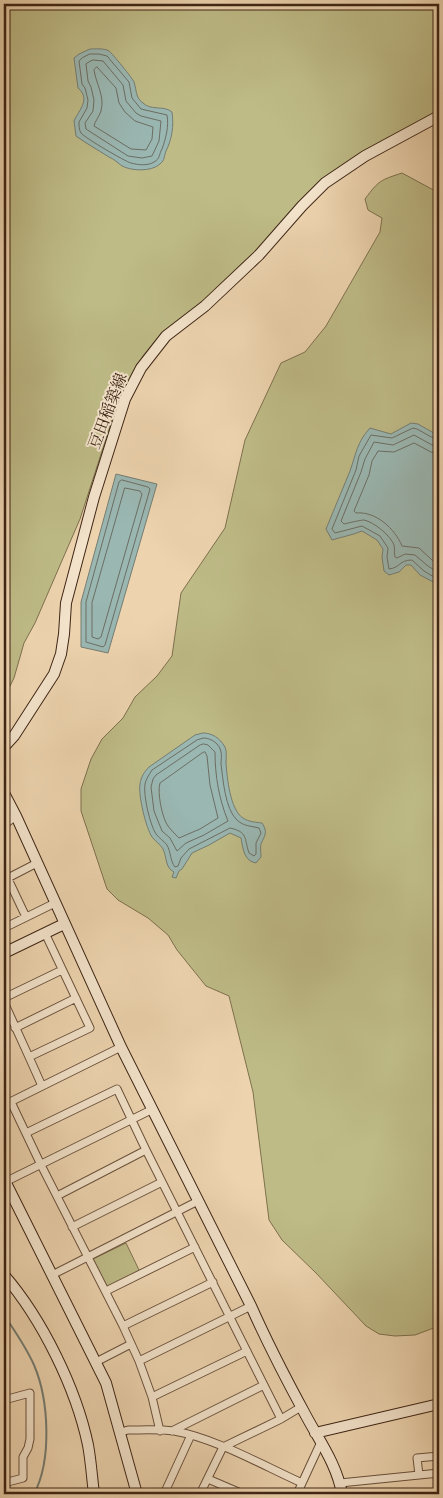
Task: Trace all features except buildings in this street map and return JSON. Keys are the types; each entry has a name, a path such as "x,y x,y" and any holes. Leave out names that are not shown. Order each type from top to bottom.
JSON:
{"street":[{"name":"豆田稲築線","path":"4,747 14,736 54,674 61,654 66,603 94,497 125,399 141,368 166,336 205,306 259,255 325,183 365,156 439,116"},
{"path":"4,793 121,1047 251,1306 268,1344 335,1467 342,1494"},
{"path":"4,826 16,816"},
{"path":"26,917 6,879 37,863"},
{"path":"4,928 55,903"},
{"path":"4,953 64,924"},
{"path":"29,1057 90,1028 45,933"},
{"path":"4,998 62,970"},
{"path":"15,1028 76,998"},
{"path":"4,1002 42,1086"},
{"path":"121,1047 7,1104 26,1133 123,1326 139,1361 152,1397 160,1431"},
{"path":"26,1133 117,1089 281,1419"},
{"path":"138,1494 106,1383 52,1275 8,1196 5,1180 41,1165 152,1109"},
{"path":"56,1196 146,1150"},
{"path":"72,1227 162,1182"},
{"path":"52,1275 198,1201"},
{"path":"106,1291 195,1247"},
{"path":"4,1276 13,1286 41,1328 59,1364 75,1403 87,1443 94,1494"},
{"path":"123,1326 213,1282"},
{"path":"139,1361 251,1306"},
{"path":"96,1362 131,1344"},
{"path":"152,1397 247,1351"},
{"path":"172,1431 264,1385"},
{"path":"4,1400 30,1393 30,1439 23,1457 23,1478 4,1483"},
{"path":"318,1437 439,1404"},
{"path":"200,1494 223,1447 281,1419 301,1407"},
{"path":"120,1432 128,1430 172,1431 191,1435 223,1447 302,1483"},
{"path":"164,1494 191,1435"},
{"path":"297,1494 318,1437"},
{"path":"419,1475 417,1458 439,1456"},
{"path":"340,1483 439,1472"},
{"path":"208,1478 244,1494"}],"shaded area":[{"path":"4,4 439,4 439,115 323,181 255,256 201,306 156,340 143,356 118,402 80,519 35,623 24,643 14,678 4,696"},
{"path":"402,173 439,193 439,1326 415,1335 395,1336 379,1334 366,1326 282,1240 269,1220 253,1092 229,996 206,986 177,950 168,935 148,918 118,900 107,889 81,811 81,789 91,759 102,739 123,718 135,697 157,676 172,656 181,593 225,528 245,440 281,363 305,352 326,326 380,232 382,218 368,210 365,199 381,182"},
{"path":"126,1243 140,1272 107,1288 93,1259"}],"water":[{"path":"90,49 105,49 111,53 133,80 140,101 150,107 172,112 173,127 170,142 163,161 156,167 141,170 126,168 76,136 74,121 83,105 84,96 78,88 74,58"},
{"path":"411,423 418,424 439,436 439,585 420,575 411,565 406,565 399,572 389,575 384,571 383,549 377,540 362,531 332,540 326,529 350,471 357,448 370,428 391,434"},
{"path":"116,474 157,484 108,653 81,647 81,602"},
{"path":"203,733 215,737 225,747 227,776 235,808 243,818 252,822 262,823 264,826 265,834 261,845 261,857 256,863 249,860 242,846 241,838 230,833 192,853 176,878 172,877 174,872 169,868 163,849 152,837 147,826 141,803 140,781 149,767 195,735"}],"waterway":[{"path":"4,1315 31,1358 43,1395 46,1447 40,1480 34,1494"}]}
